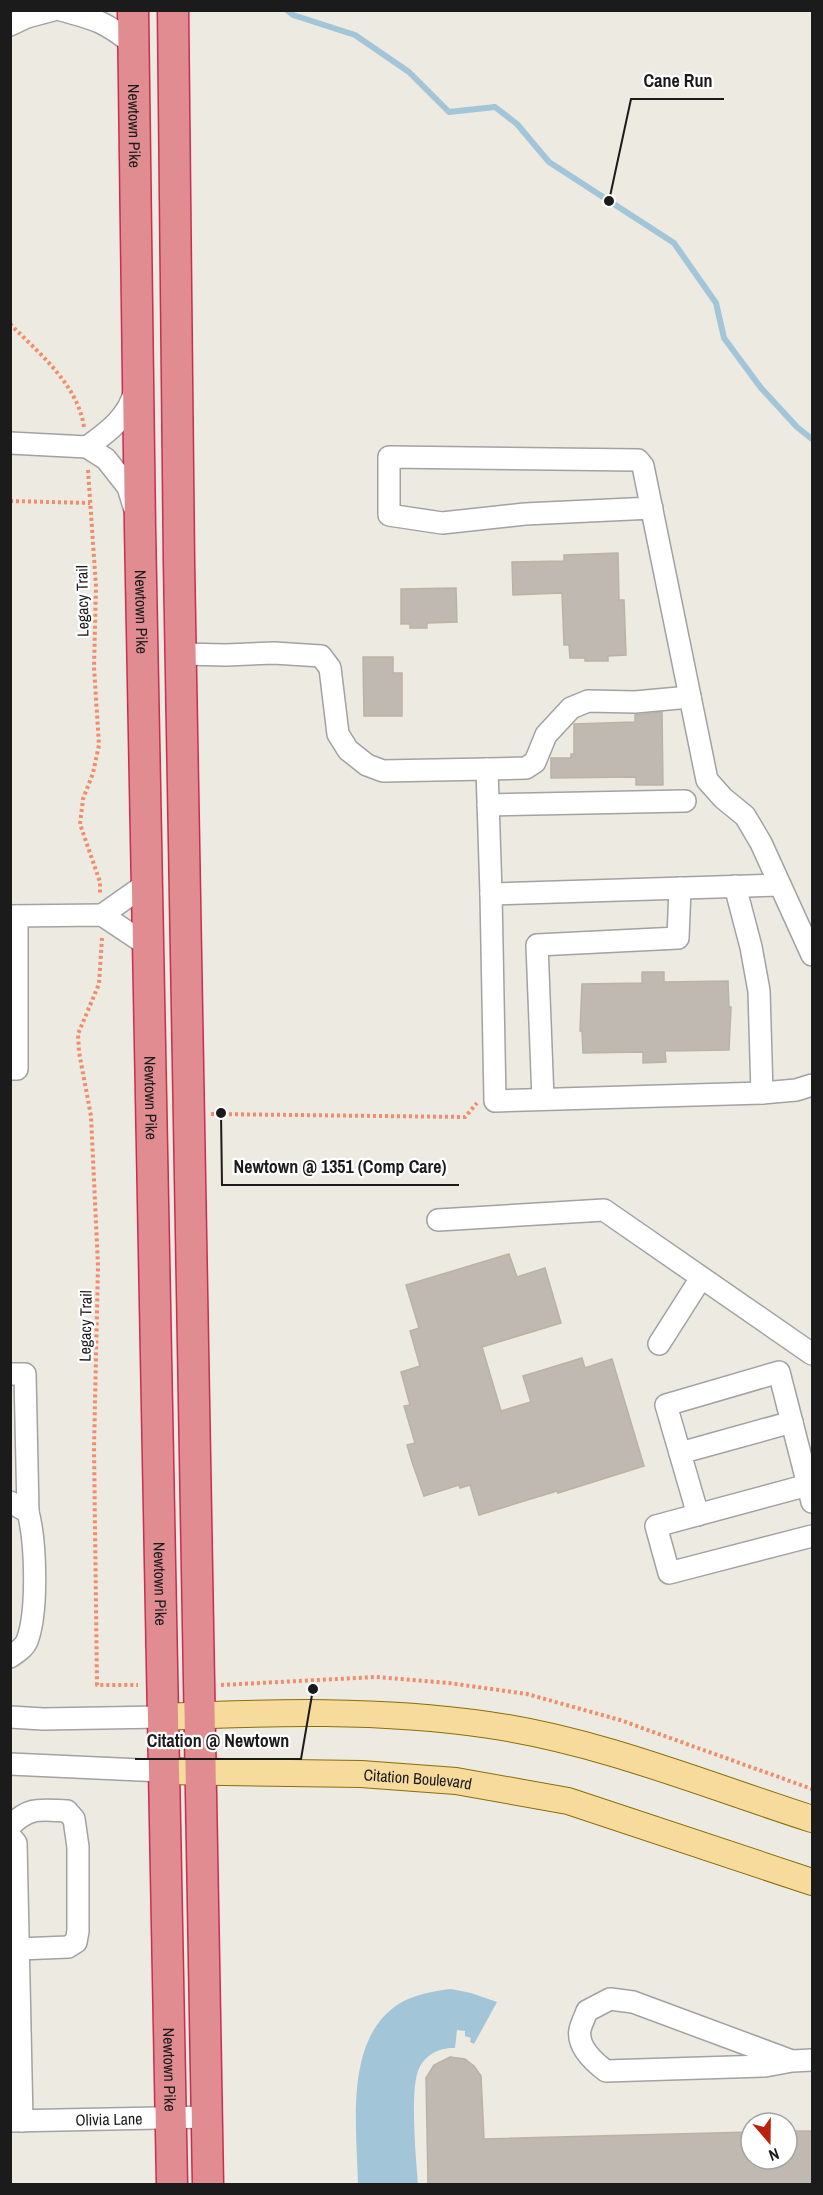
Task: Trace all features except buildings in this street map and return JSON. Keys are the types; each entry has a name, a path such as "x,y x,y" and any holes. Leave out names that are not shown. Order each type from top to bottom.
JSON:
{"highway":[{"name":"Newtown Pike","path":"133,10 147,945 171,2184"},
{"path":"173,10 180,654 208,2184"},
{"path":"140,537 157,572 160,587 162,635 168,645 180,654"}],"main road":[{"path":"162,1717 407,1715 490,1725 559,1739 615,1755 813,1819"},
{"name":"Citation Boulevard","path":"162,1771 361,1774 456,1781 579,1804 813,1882"}],"street":[{"path":"10,25 27,17 53,10"},
{"path":"61,10 98,20 116,30 134,45"},
{"path":"87,447 121,420 133,399 138,373"},
{"path":"10,443 87,447 106,459 128,487 140,537"},
{"path":"652,507 525,514 442,524 389,515 389,457 638,460 643,466 652,507 707,780 723,798 745,816 761,843 813,955"},
{"path":"180,654 274,653 321,656 330,668 338,734 348,750 367,765 384,771 526,768 535,762 546,735 571,708 588,701 635,702 690,697"},
{"path":"487,769 495,1101 762,1093 796,1090 813,1085"},
{"path":"488,805 685,801"},
{"path":"102,915 146,884"},
{"path":"491,894 779,885"},
{"path":"735,886 751,947 759,991 762,1093"},
{"path":"543,1099 537,945 678,938 680,888"},
{"path":"10,1069 16,1069 14,916 102,915 147,945"},
{"path":"438,1220 604,1210 806,1350 779,1372 666,1405 699,1515"},
{"path":"659,1344 701,1278"},
{"path":"779,1372 810,1493 656,1526 669,1573 813,1536"},
{"path":"12,1652 26,1644 34,1616 33,1532 19,1507 18,1374"},
{"path":"680,1453 792,1422"},
{"path":"10,1717 43,1719 162,1717"},
{"name":"Citation Boulevard","path":"10,1764 162,1771"},
{"path":"10,1826 22,1815 38,1810 67,1811 74,1819 78,1847 76,1942 68,1947 19,1949"},
{"path":"10,1836 16,1843 19,1949 16,2121"},
{"path":"610,1999 633,2002 802,2060 765,2066 606,2071 584,2050 579,2032 587,2012 610,1999"},
{"name":"Olivia Lane","path":"16,2121 208,2118"}],"path":[{"name":"Legacy Trail","path":"10,324 64,382 82,416 87,447 96,587 94,667 99,745 93,773 83,799 80,824 100,882 102,915 99,984 78,1034 91,1116 98,1266 94,1448 97,1685 137,1685"},
{"path":"10,501 90,502"},
{"path":"208,1114 465,1117 477,1103 495,1101"}],"water":[{"path":"451,1989 497,2002 474,2044 470,2042 471,2038 465,2036 465,2031 457,2030 455,2048 432,2053 420,2066 414,2094 418,2184 358,2184 356,2110 358,2084 362,2059 370,2037 383,2017 402,2002 426,1993"}],"waterway":[{"path":"287,10 293,15 355,35 409,72 449,112 495,107 517,124 549,162 674,243 716,303 724,338 761,388 797,427 812,439"}],"place":[{"name":"Cane Run","path":"609,201"},
{"name":"Newtown @ 1351 (Comp Care)","path":"221,1113"},
{"name":"Citation @ Newtown","path":"313,1689"}]}
